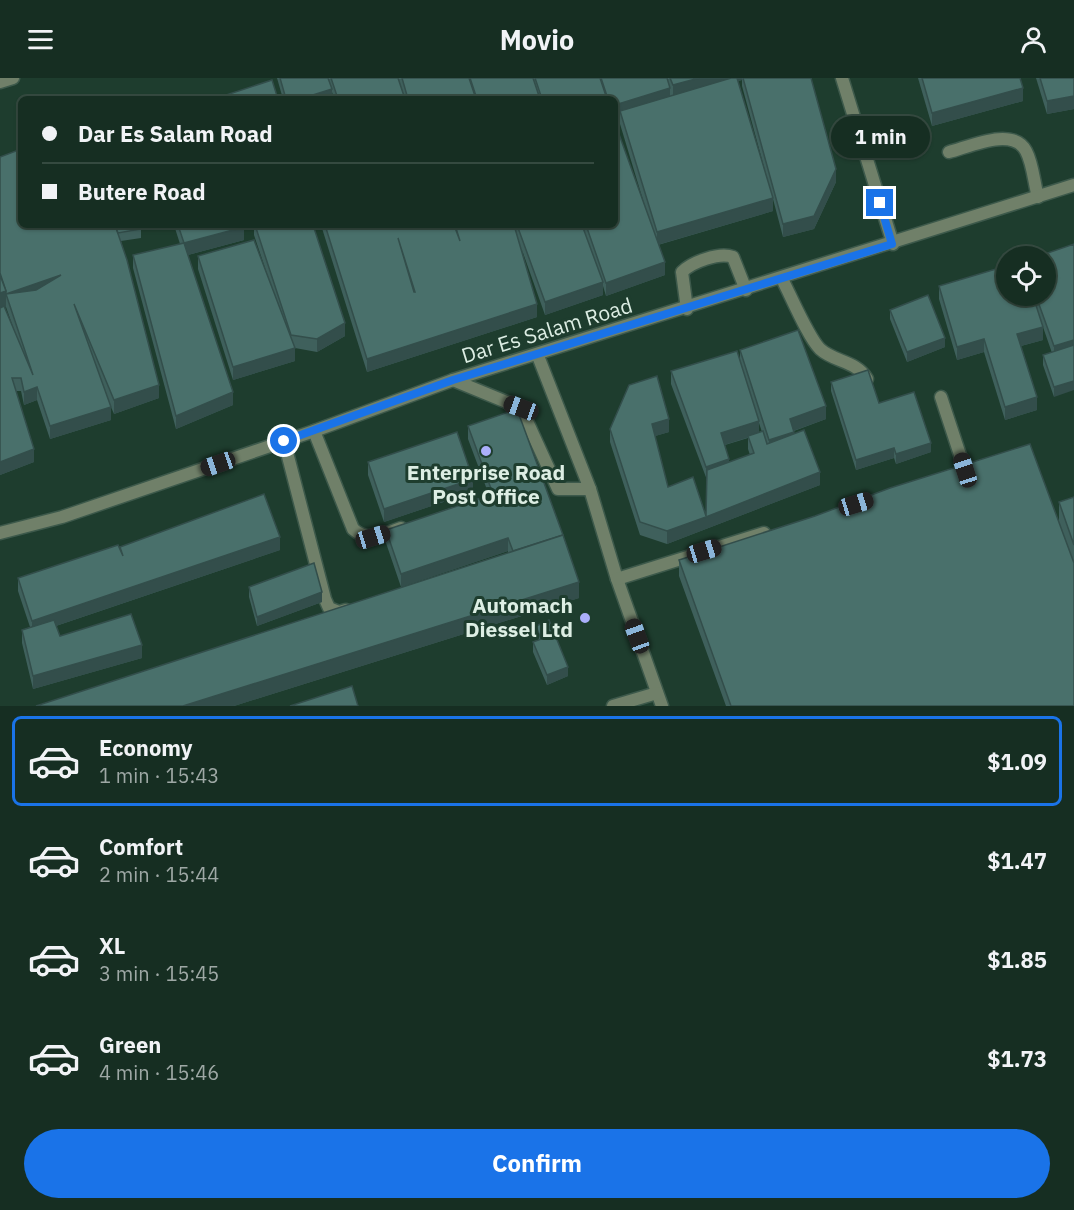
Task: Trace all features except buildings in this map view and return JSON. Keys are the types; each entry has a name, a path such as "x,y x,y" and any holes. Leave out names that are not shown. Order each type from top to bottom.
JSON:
{"street":[{"path":"0,82 13,78"},
{"path":"842,78 892,244"},
{"path":"949,152 1000,139 1015,140 1026,151 1038,196"},
{"name":"Dar Es Salam Road","path":"0,533 62,517 315,431 453,380 538,356 1074,186"},
{"path":"687,309 682,272 688,266 725,254 732,257 746,290"},
{"path":"782,279 816,345 826,354 860,369 867,378"},
{"path":"538,356 591,489 616,579 662,706"},
{"path":"453,380 521,408 558,489 591,489"},
{"path":"941,397 964,470"},
{"path":"315,431 353,529 361,536 373,537 413,525"},
{"path":"284,441 329,608 339,612 360,607"},
{"path":"616,579 774,530"},
{"path":"613,706 657,693"}],"place":[{"name":"Enterprise Road Post Office","path":"486,451"},
{"name":"Automach Diessel Ltd","path":"585,618"}],"route":[{"path":"284,441 453,380 892,244 880,203"}]}
